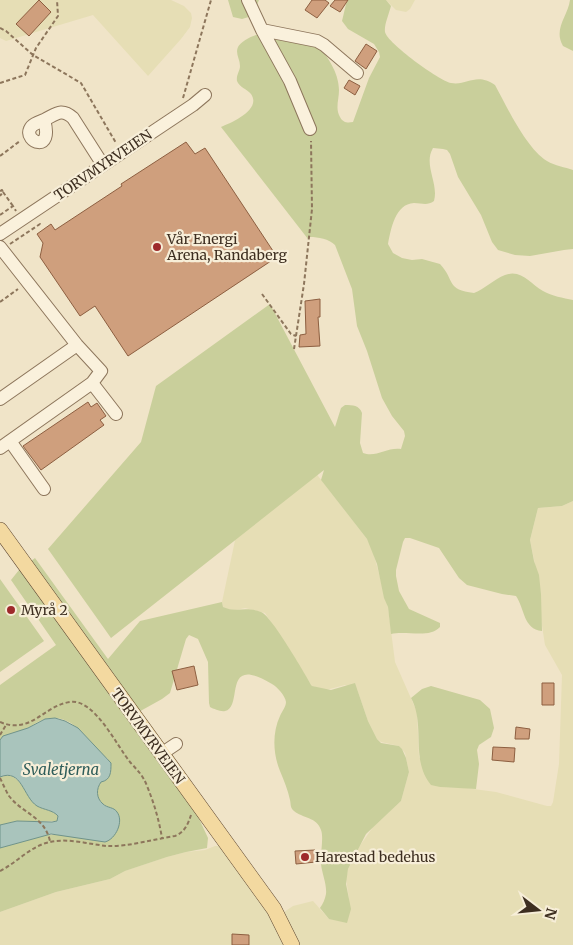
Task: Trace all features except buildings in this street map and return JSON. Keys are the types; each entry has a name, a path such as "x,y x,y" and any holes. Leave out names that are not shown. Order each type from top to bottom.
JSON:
{"main road":[{"name":"TORVMYRVEIEN","path":"0,530 274,909 292,945"}],"street":[{"path":"248,0 290,81 310,130"},
{"path":"262,30 324,44 357,74"},
{"name":"TORVMYRVEIEN","path":"0,234 186,110 205,95"},
{"path":"29,134 31,139 41,142 47,134 44,120 59,112 69,114 103,165"},
{"path":"1,248 77,345 101,371 92,383 5,445 44,489"},
{"path":"0,398 77,345"},
{"path":"92,383 116,414"},
{"path":"161,754 176,744"}],"path":[{"path":"0,83 25,75 36,48 58,16 57,0"},
{"path":"186,110 182,101 183,93 211,0"},
{"path":"0,28 33,55 81,83 117,145"},
{"path":"294,349 312,209 310,130"},
{"path":"0,156 29,134"},
{"path":"0,196 1,190"},
{"path":"1,190 16,211"},
{"path":"0,215 13,206"},
{"path":"1,248 40,224 41,226"},
{"path":"262,294 291,334 296,336"},
{"path":"0,722 16,726 26,724 43,716 59,704 72,701 84,706 112,734 147,785 162,838"},
{"path":"0,735 6,725"},
{"path":"0,778 9,796 44,825 50,842"},
{"path":"0,871 32,849 50,842 76,841 112,846 180,834 186,829 197,804"}],"shaded area":[{"path":"0,0 171,0 184,6 191,13 192,18 190,27 181,39 148,76 93,15 6,41 0,38"},
{"path":"386,0 415,0 406,12 396,10"},
{"path":"315,472 372,548 388,607 395,662 417,712 419,757 440,787 496,792 547,806 551,806 553,802 559,764 562,675 545,645 541,619 541,594 530,540 538,508 562,506 573,501 573,945 0,945 0,912 56,892 110,879 125,871 167,857 205,850 215,846 220,846 278,916 293,906 313,901 329,919 349,899 346,879 348,869 359,847 373,827 401,801 409,772 405,753 399,746 381,742 377,739 368,721 357,689 345,685 326,690 312,686 265,613 245,608 227,609 223,607 222,602 237,531"}],"green space":[{"path":"228,0 259,0 252,16 242,19 233,17"},
{"path":"347,0 386,0 391,6 385,32 395,44 415,61 445,81 457,83 477,79 488,81 495,85 524,137 539,155 547,161 573,170 573,249 530,256 515,255 498,250 492,242 481,215 458,177 450,154 447,150 433,148 430,154 430,167 435,188 434,201 427,204 408,204 402,208 395,218 388,244 393,253 402,258 422,259 440,264 455,287 465,292 474,293 505,275 516,274 526,278 546,293 573,300 573,501 562,506 538,508 530,540 539,575 542,631 531,627 516,596 467,585 459,578 439,548 405,538 396,570 399,591 409,609 440,623 440,627 430,633 391,634 388,607 384,598 377,564 367,539 321,480 324,470 111,638 48,549 141,442 156,386 270,304 335,427 341,408 345,405 355,406 362,413 360,443 363,453 372,454 391,449 401,449 405,436 404,431 392,416 382,398 357,326 352,289 335,245 330,241 320,238 310,237 308,239 221,127 244,115 252,105 251,94 239,85 237,81 240,66 237,50 245,40 261,34 315,42 327,58 337,77 340,117 346,122 353,122 369,78 380,57 374,44 348,29 342,21"},
{"path":"570,0 573,0 573,51 563,46 560,40 560,28"},
{"path":"35,558 108,659 140,621 222,602 223,607 228,609 256,610 266,616 288,646 312,686 331,690 355,683 368,721 377,739 381,743 399,746 402,749 409,772 401,801 366,834 348,869 346,884 351,909 347,923 329,919 320,908 326,894 321,864 321,830 316,823 292,809 278,764 275,751 275,736 277,723 286,704 284,697 272,684 256,676 246,675 240,678 236,684 230,707 223,711 210,707 208,662 198,639 189,635 186,639 170,693 135,714 195,810 208,838 207,848 167,857 125,871 110,879 56,892 0,912 0,848 45,835 67,835 107,807 100,800 97,791 108,759 73,725 65,720 56,718 46,719 28,728 6,735 0,740 0,685 56,645 11,580 19,570"},
{"name":"Myrå 2","path":"0,579 44,641 0,672"},
{"path":"431,686 480,700 490,709 494,728 491,737 479,745 477,750 479,764 476,789 431,785 425,775 419,754 418,719 411,698 422,689"},
{"path":"8,775 17,779 34,803 58,816 57,821 17,821 0,825 0,777"}],"water":[{"name":"Svaletjerna","path":"55,718 78,728 111,763 110,775 101,782 97,793 103,804 117,812 120,820 118,829 105,842 51,834 0,848 0,825 17,821 52,822 57,821 58,816 54,812 37,806 32,802 22,785 13,776 0,777 0,740 3,736 28,728 45,719"}],"place":[{"name":"Vår Energi Arena, Randaberg","path":"157,247"},
{"name":"Myrå 2","path":"11,610"},
{"name":"Harestad bedehus","path":"305,857"}]}
